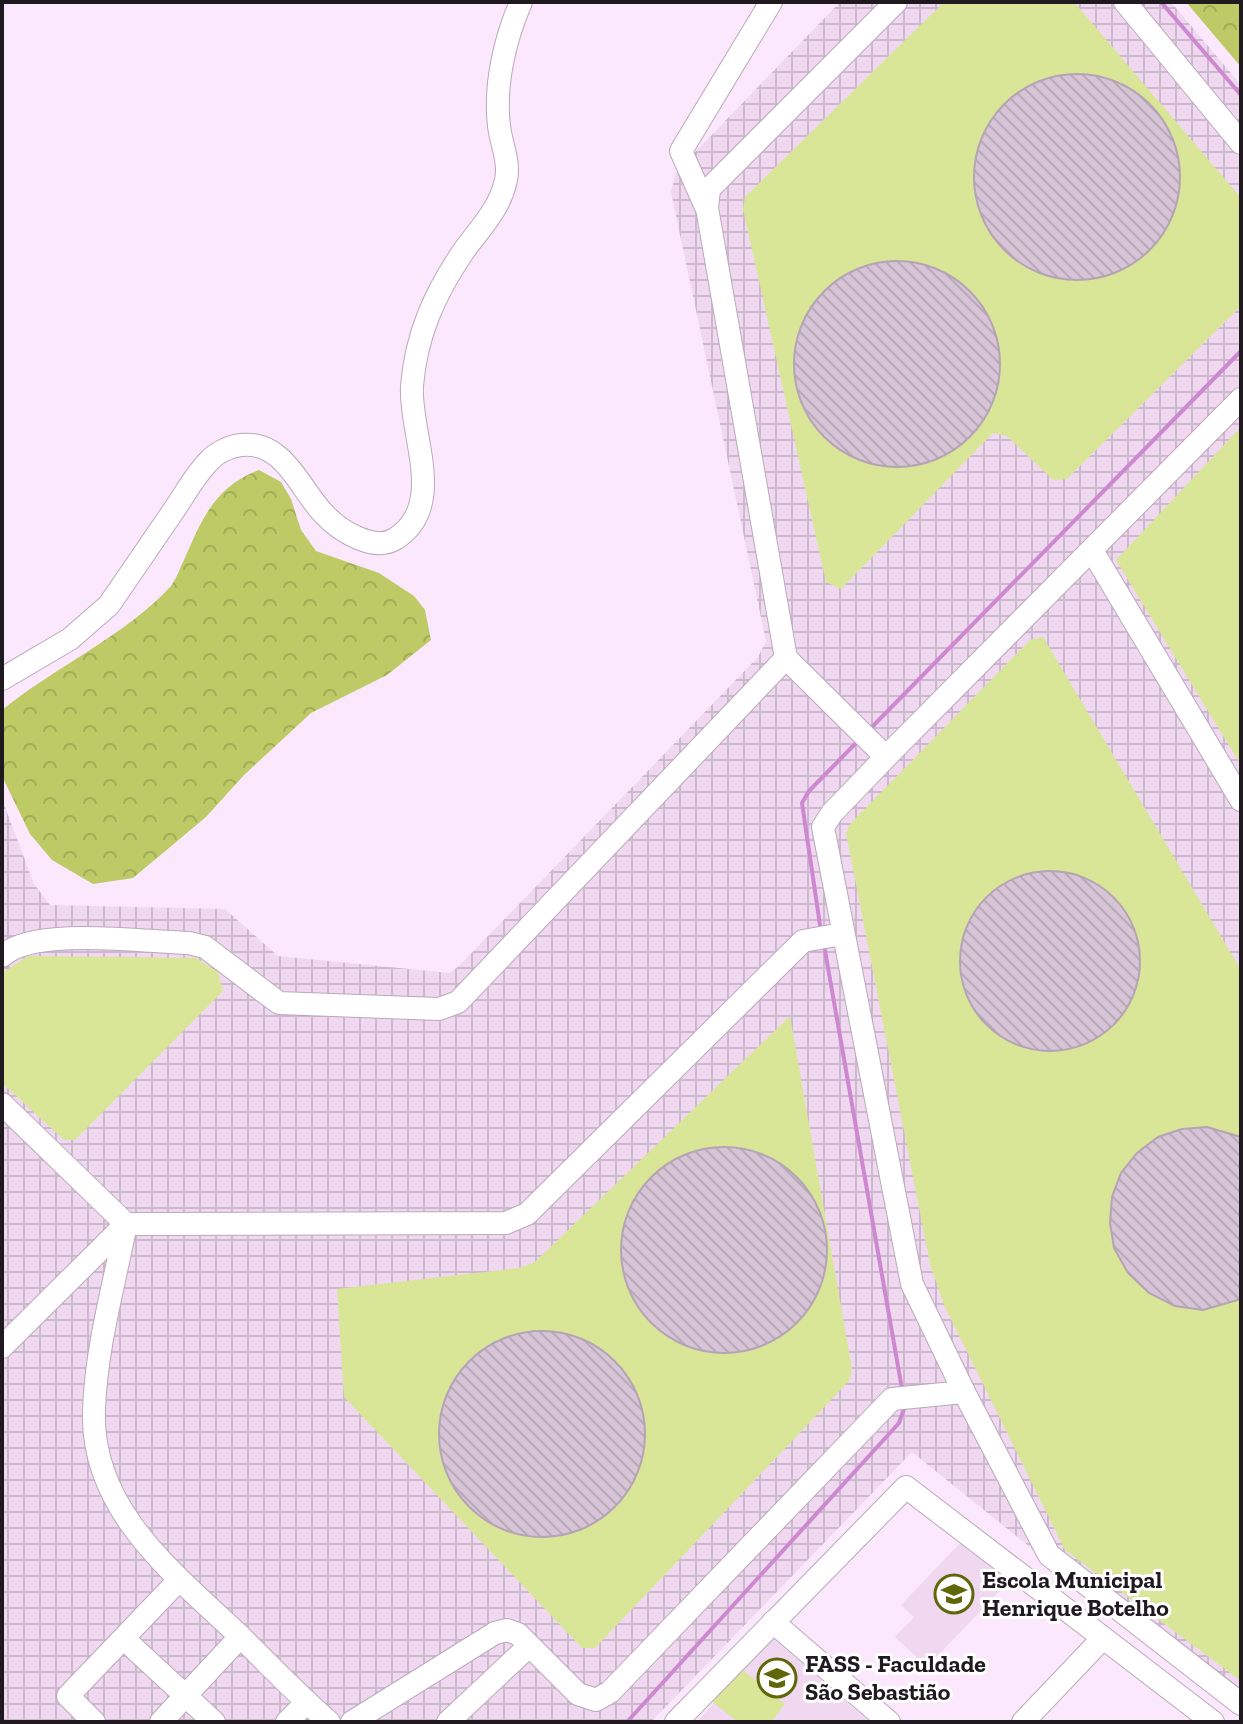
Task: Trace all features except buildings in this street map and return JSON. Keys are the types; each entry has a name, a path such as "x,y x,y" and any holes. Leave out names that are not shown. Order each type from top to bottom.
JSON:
{"street":[{"path":"2,679 89,625 109,605 210,459 236,445 258,448 284,463 296,474 323,514 349,535 372,542 392,541 408,528 418,510 424,487 412,389 422,330 447,278 498,204 507,178 507,158 499,126 499,85 512,22 521,2"},
{"path":"771,2 681,151 707,208 786,658 886,757"},
{"path":"707,208 709,189 896,2"},
{"path":"1125,2 1241,143"},
{"path":"1241,399 1093,552 886,757 832,813 823,827 912,1284 1049,1555 1241,1704"},
{"path":"1093,552 1241,800"},
{"path":"2,956 23,944 53,939 189,943 205,947 279,1003 439,1009 458,1002 786,658"},
{"path":"2,1104 126,1224 506,1223 527,1214 803,941 842,934"},
{"path":"2,1347 126,1224"},
{"path":"126,1224 97,1376 93,1413 99,1451 111,1493 137,1535 179,1580 329,1722"},
{"path":"352,1722 495,1633 507,1630 518,1634 578,1694 596,1700 610,1692 892,1399 964,1392"},
{"path":"676,1722 906,1487 1213,1722"},
{"path":"94,1722 68,1696 179,1580"},
{"path":"773,1622 889,1722"},
{"path":"161,1722 240,1637"},
{"path":"1023,1722 1103,1638"},
{"path":"124,1639 214,1722"},
{"path":"448,1722 528,1647"},
{"path":"287,1722 307,1702"}],"shaded area":[{"path":"840,2 1171,2 1241,85 1241,1717 912,1452 651,1722 2,1722 2,799 34,884 50,905 225,909 278,956 450,973 460,965 758,657 766,641 671,192 676,172"},
{"name":"Escola Municipal Henrique Botelho","path":"963,1540 1008,1582 927,1667 895,1637 914,1617 901,1605"},
{"name":"FASS - Faculdade São Sebastião","path":"772,1637 866,1719 863,1722 697,1722"}],"green space":[{"path":"944,2 1074,2 1241,198 1241,306 1067,479 1053,480 1007,436 993,433 841,589 826,582 743,209 745,197"},
{"path":"1186,2 1241,2 1241,67"},
{"path":"1241,427 1241,765 1116,560"},
{"path":"259,470 281,482 291,499 301,530 316,551 379,573 414,596 425,610 431,640 387,675 311,713 244,775 206,817 133,878 93,884 52,860 30,834 2,776 2,710 153,604 174,581 212,506 231,485"},
{"path":"1043,637 1241,970 1241,1681 1065,1550 944,1305 930,1264 846,833 850,824 1030,640"},
{"path":"28,956 196,958 218,972 223,991 75,1140 64,1140 2,1083 2,973"},
{"path":"790,1016 852,1369 849,1381 595,1648 582,1648 344,1397 337,1289 519,1268 535,1262"},
{"path":"739,1667 785,1704 771,1722 738,1722 711,1701"}],"waterway":[{"path":"1161,2 1241,95"},
{"path":"870,729 1241,351"},
{"path":"821,932 802,803 809,791 858,741"},
{"path":"824,945 902,1389"},
{"path":"627,1722 899,1423 905,1406"}],"place":[{"name":"Escola Municipal Henrique Botelho","path":"954,1594"},
{"name":"FASS - Faculdade São Sebastião","path":"777,1678"}]}
